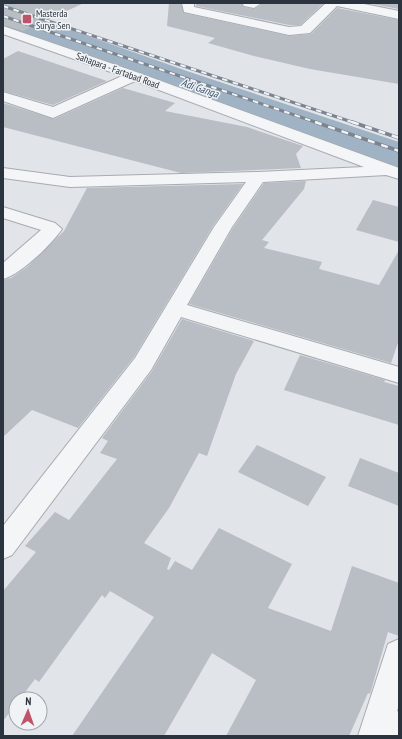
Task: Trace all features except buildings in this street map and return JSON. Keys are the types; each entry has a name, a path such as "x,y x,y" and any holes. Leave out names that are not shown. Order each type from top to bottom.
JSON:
{"street":[{"path":"188,3 188,9 289,31 305,30 333,3"},
{"path":"341,3 399,15"},
{"name":"Sahapara - Fartabad Road","path":"3,30 134,76 394,172"},
{"path":"3,96 53,113 134,76"},
{"path":"3,173 70,182 394,172 399,155"},
{"path":"3,547 143,364 223,227 258,177"},
{"path":"3,212 50,227 53,230 27,254 3,273"},
{"path":"176,309 399,375"},
{"path":"385,728 399,654"}],"waterway":[{"name":"Adi Ganga","path":"3,15 174,79 399,156"}],"railway":[{"path":"3,6 352,122"},
{"path":"3,16 318,123"},
{"path":"315,122 399,151"},
{"path":"352,122 399,138"}],"place":[{"name":"Masterda Surya Sen","path":"27,19"}]}
